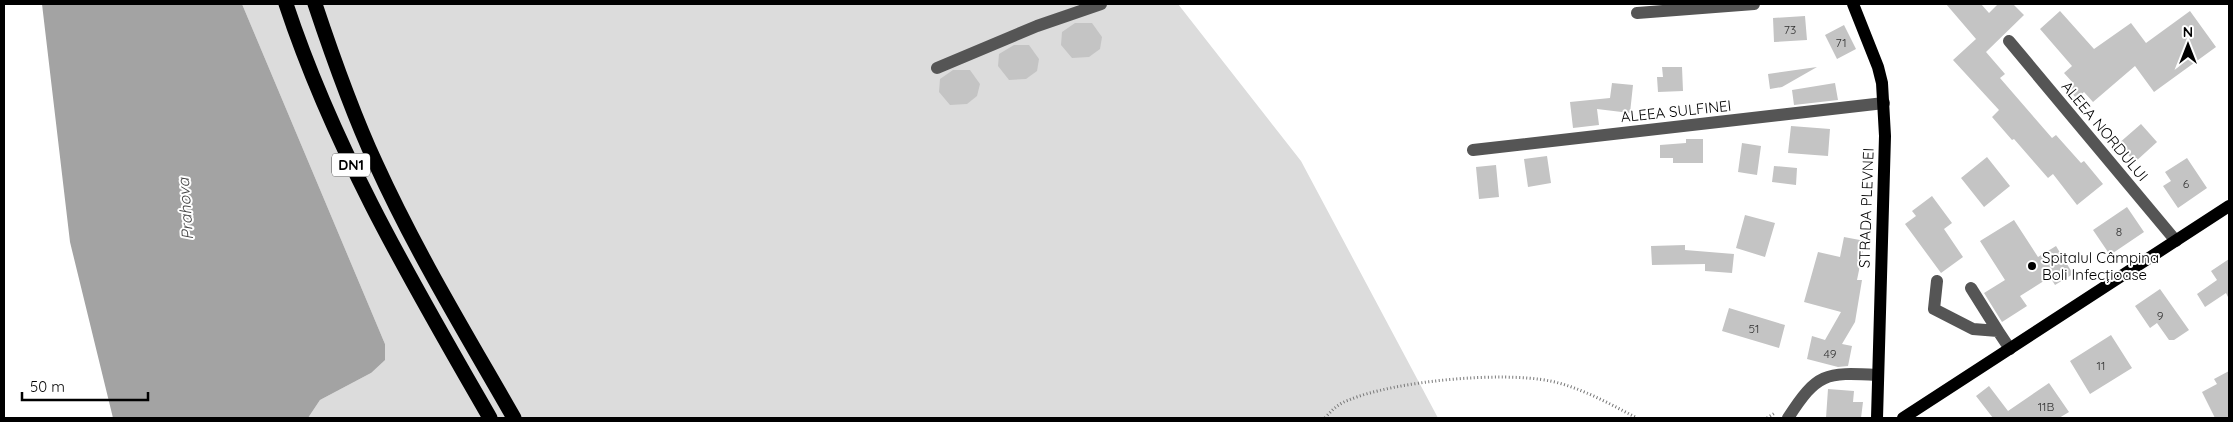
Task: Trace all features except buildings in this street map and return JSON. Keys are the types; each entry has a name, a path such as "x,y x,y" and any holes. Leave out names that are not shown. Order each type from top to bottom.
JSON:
{"highway":[{"name":"DN1","path":"286,4 325,110 356,178 490,418"},
{"name":"DN1","path":"315,4 336,68 376,164 406,226 514,418"}],"main road":[{"name":"STRADA PLEVNEI","path":"1853,4 1878,67 1884,103 1885,136 1876,418"},
{"path":"1903,418 2229,206"}],"street":[{"path":"937,68 1037,26 1101,4"},
{"path":"1637,13 1754,4"},
{"name":"ALEEA NORDULUI","path":"2009,41 2176,241"},
{"name":"ALEEA SULFINEI","path":"1472,150 1884,103"},
{"path":"1937,281 1934,309 1973,329 1998,330"},
{"path":"1971,288 2010,349"},
{"path":"1788,418 1815,382 1825,376 1840,373 1877,375"}],"path":[{"path":"1325,418 1332,409 1348,400 1375,392 1436,381 1516,378 1549,381 1576,389 1637,418"}],"shaded area":[{"path":"242,4 1178,4 1301,161 1438,418 308,418 320,400 371,373 385,344"}],"water":[{"name":"Prahova","path":"42,4 242,4 385,344 385,360 371,373 320,400 308,418 113,418 70,242"}],"place":[{"name":"Spitalul Câmpina Boli Infecțioase","path":"2032,266"}]}
